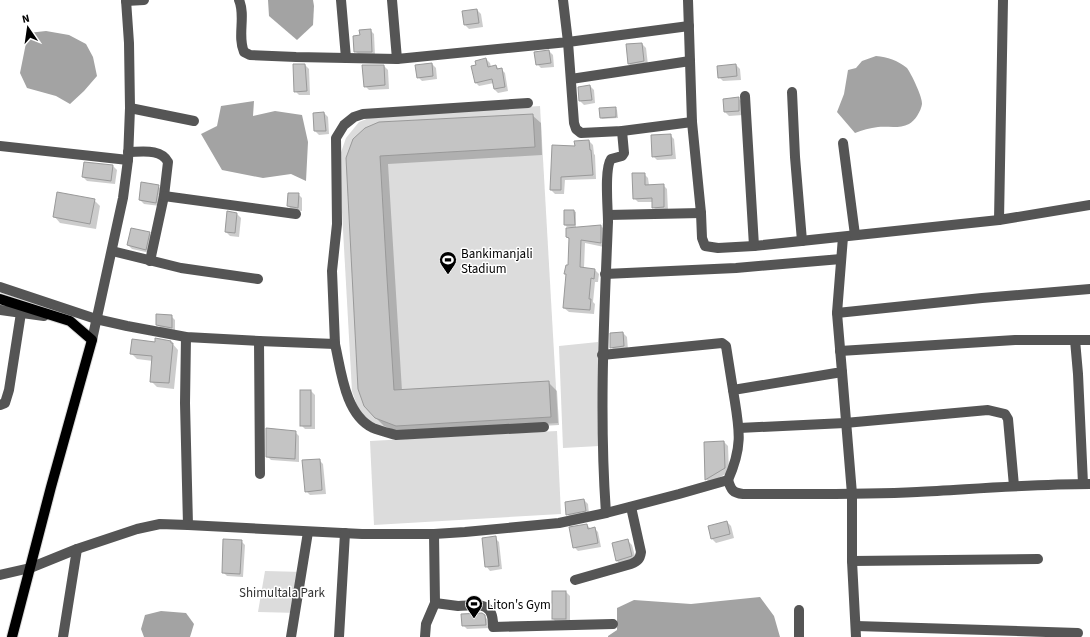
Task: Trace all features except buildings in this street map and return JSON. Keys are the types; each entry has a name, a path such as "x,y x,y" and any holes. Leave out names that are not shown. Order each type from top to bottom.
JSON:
{"main road":[{"path":"0,299 70,321 92,340 51,487 12,637"}],"street":[{"path":"92,340 123,198 128,156 130,108 129,43 126,0 144,0"},
{"path":"240,0 242,6 242,43 244,52 273,56 397,59 568,42 689,26"},
{"path":"341,0 346,58"},
{"path":"392,0 397,59"},
{"path":"563,0 572,79 574,123 576,129 581,133 589,134 692,122"},
{"path":"688,0 692,122 702,238 705,246 718,248 802,241 999,220 1090,205"},
{"path":"999,220 1003,0"},
{"path":"572,79 690,61"},
{"path":"792,92 795,158 802,241"},
{"path":"745,96 754,246"},
{"path":"528,103 362,114 354,117 344,125 336,138 336,224 332,271 335,344 348,399 354,411 362,421 373,428 396,435 544,427"},
{"path":"130,108 194,121"},
{"path":"606,513 603,468 602,355 609,163 611,159 624,154 622,130"},
{"path":"843,143 855,235"},
{"path":"0,146 128,156 156,153 162,154 168,162 164,196 150,261"},
{"path":"164,196 296,214"},
{"path":"608,215 701,213"},
{"path":"843,236 837,313 852,494 852,561 856,637"},
{"path":"112,251 181,268 258,279"},
{"path":"605,274 736,268 841,258"},
{"path":"0,287 96,319 186,337 335,344"},
{"path":"837,313 982,298 1090,289"},
{"path":"0,310 60,318"},
{"path":"0,404 5,403 9,390 21,313"},
{"path":"186,337 185,403 188,525"},
{"path":"840,351 1014,340 1090,340"},
{"path":"602,355 722,343 726,346 739,428 737,456 728,480 731,490 734,492 743,494 852,494 916,492 1014,486 1086,484 1075,340"},
{"path":"258,341 260,474"},
{"path":"733,390 842,372"},
{"path":"739,428 845,423 988,410 1005,414 1008,419 1014,486"},
{"path":"0,575 30,568 122,533 160,524 308,532 434,534 559,523 631,507 728,480"},
{"path":"575,580 638,561 641,552 631,507"},
{"path":"291,637 308,532"},
{"path":"339,637 345,533"},
{"path":"425,637 426,624 435,603 434,534"},
{"path":"63,637 77,549"},
{"path":"852,561 1038,559"},
{"path":"435,603 457,606 481,604 487,607 490,612 493,621 493,632 612,624"},
{"path":"799,610 799,637"},
{"path":"856,626 1078,633"}],"green space":[{"name":"Bankimanjali Stadium","path":"540,106 558,423 397,433 373,425 359,411 352,391 339,158 346,138 359,122 374,116"},
{"path":"598,342 599,446 563,448 559,346"},
{"path":"557,431 561,514 374,525 370,441"},
{"name":"Shimultala Park","path":"265,571 304,572 299,613 258,612"}],"shaded area":[{"path":"268,0 313,0 313,25 297,40 269,16"},
{"path":"46,31 69,35 86,44 93,57 97,76 70,104 56,96 27,88 20,73 28,33"},
{"path":"876,56 892,59 907,68 919,91 922,104 917,116 913,121 905,126 875,127 855,133 837,112 844,94 848,70 856,68 862,61"},
{"path":"254,101 253,116 275,111 302,115 308,142 306,181 291,174 263,178 222,170 201,134 217,126 221,106"},
{"path":"760,597 774,616 780,637 608,637 617,630 617,608 634,600 691,604"},
{"path":"161,611 186,613 194,624 190,637 144,637 141,629 145,615"}],"place":[{"name":"Bankimanjali Stadium","path":"448,275"},
{"name":"Liton's Gym","path":"474,619"}]}
